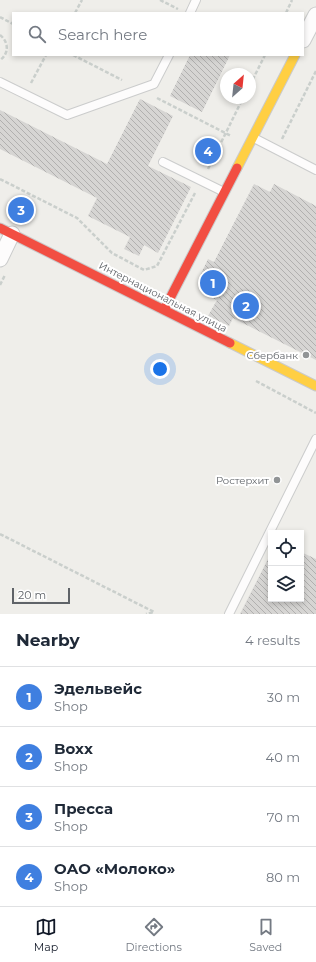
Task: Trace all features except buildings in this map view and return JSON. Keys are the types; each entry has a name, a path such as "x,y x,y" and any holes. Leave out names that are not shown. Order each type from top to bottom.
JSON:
{"main road":[{"path":"164,310 294,56"},
{"name":"Интернациональная улица","path":"6,231 316,386"}],"street":[{"path":"304,38 316,15"},
{"path":"0,259 6,231"}],"lane":[{"path":"190,12 196,0"},
{"path":"0,82 67,115 154,84 168,56"},
{"path":"251,141 276,150 316,170"},
{"path":"163,162 225,193"},
{"path":"229,614 316,439"}],"path":[{"path":"76,12 82,0"},
{"path":"160,0 179,10"},
{"path":"286,12 292,0"},
{"path":"0,17 12,23"},
{"path":"0,36 3,38 7,46 6,53 0,60"},
{"path":"25,95 45,56"},
{"path":"75,56 139,89 251,141"},
{"path":"256,72 264,56"},
{"path":"276,150 316,71"},
{"path":"0,179 77,218 112,253 144,270"},
{"path":"0,534 154,612 146,614"}],"traffic: slow":[{"path":"237,168 294,56"},
{"path":"230,343 316,386"}],"traffic: jam":[{"path":"164,310 237,168"},
{"path":"0,228 230,343"}],"place":[{"name":"ОАО «Молоко»","path":"208,151"},
{"name":"Пресса","path":"21,210"},
{"name":"Эдельвейс","path":"213,283"},
{"name":"Boxx","path":"246,306"},
{"name":"Сбербанк","path":"306,355"},
{"name":"Ростерхит","path":"277,480"}]}
